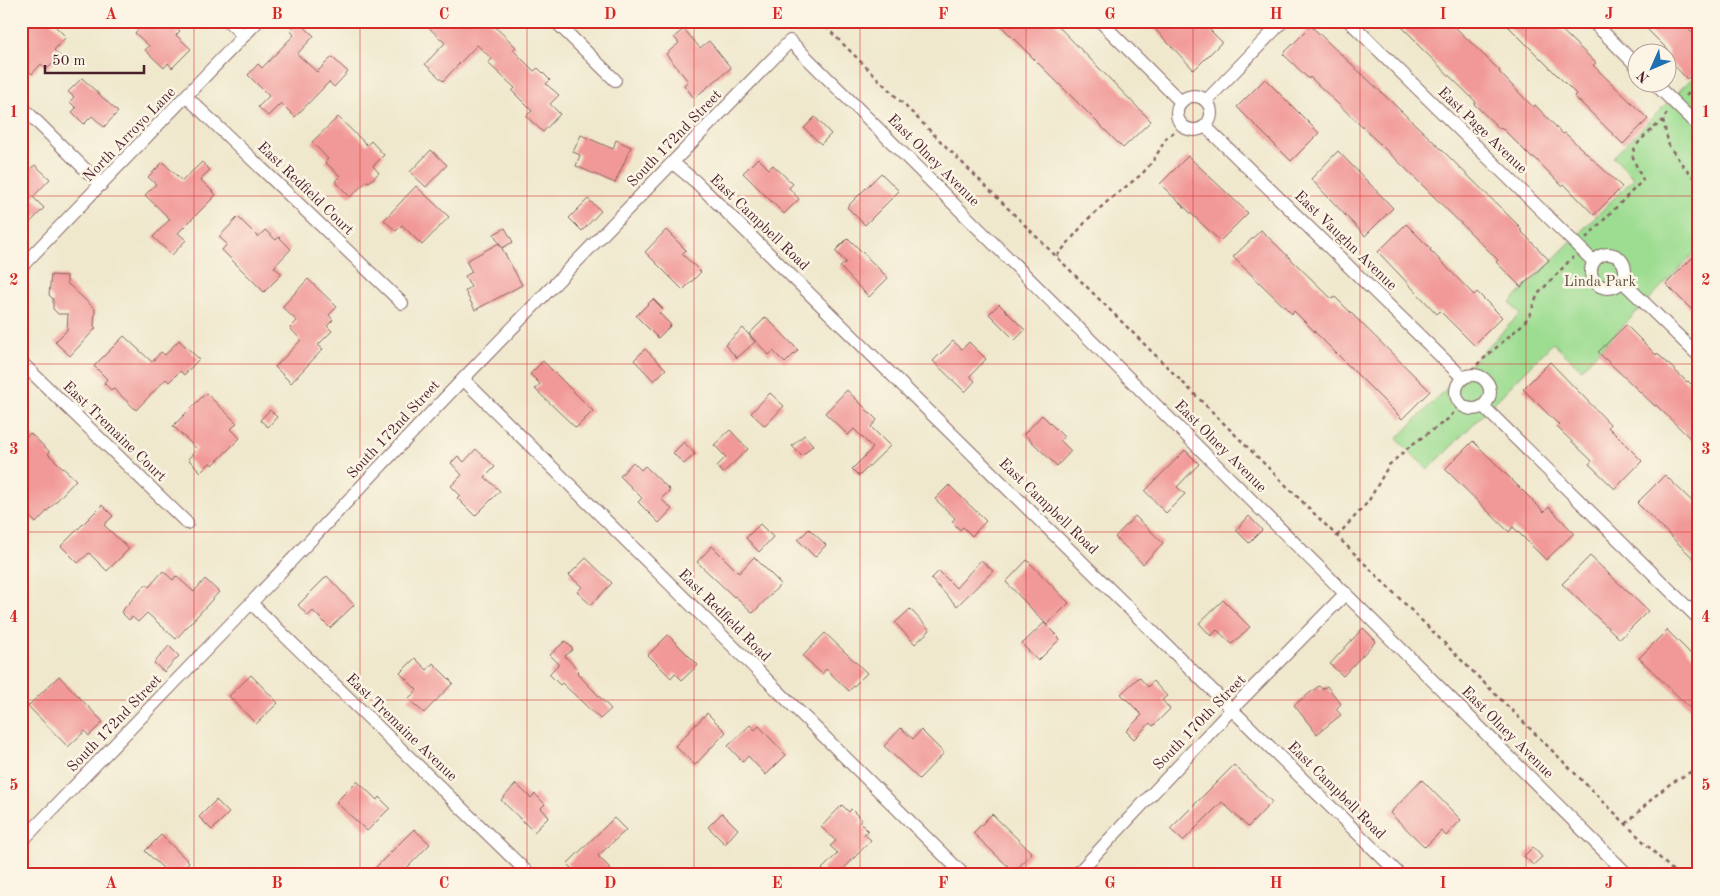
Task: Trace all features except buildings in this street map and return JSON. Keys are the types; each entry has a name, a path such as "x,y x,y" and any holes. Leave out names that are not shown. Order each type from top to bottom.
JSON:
{"street":[{"path":"228,21 244,36"},
{"name":"North Arroyo Lane","path":"21,267 187,97 258,21"},
{"path":"555,21 615,80"},
{"path":"1100,21 1181,102"},
{"path":"1206,101 1284,21"},
{"name":"East Page Avenue","path":"1349,21 1594,262"},
{"path":"1592,21 1628,57"},
{"name":"South 172nd Street","path":"21,842 463,379 790,41"},
{"name":"East Olney Avenue","path":"790,41 1628,875"},
{"path":"1664,92 1694,122"},
{"path":"1194,96 1206,101 1211,112 1209,121 1205,126 1194,130 1182,126 1178,120 1177,112 1181,102 1188,97 1194,96"},
{"name":"East Redfield Court","path":"187,97 402,303"},
{"path":"21,106 101,185"},
{"name":"East Vaughn Avenue","path":"1205,126 1463,378"},
{"name":"East Campbell Road","path":"673,163 696,182 1400,875"},
{"path":"1610,254 1618,258 1625,268 1622,281 1610,288 1598,285 1593,280 1591,274 1594,262 1604,255 1610,254"},
{"path":"1622,281 1699,356"},
{"name":"East Tremaine Court","path":"21,362 187,523"},
{"path":"1475,375 1486,381 1490,393 1488,402 1471,409 1461,404 1457,399 1456,391 1458,384 1463,378 1475,375"},
{"name":"East Redfield Road","path":"463,379 964,875"},
{"path":"1482,406 1699,619"},
{"name":"South 170th Street","path":"1076,875 1232,709 1346,593"},
{"name":"East Tremaine Avenue","path":"251,603 530,875"}],"path":[{"path":"820,21 1677,875"},
{"path":"1699,82 1666,114 1663,120 1669,146 1684,167 1699,182"},
{"path":"1057,256 1088,219 1142,174 1153,161 1168,137 1182,126"},
{"path":"1337,536 1368,502 1388,464 1448,419 1461,404"},
{"path":"1626,824 1654,796 1699,767"}],"green space":[{"name":"Linda Park","path":"1699,71 1699,248 1581,369 1553,343 1428,470 1397,439 1520,314 1510,303 1634,178 1613,157"}]}
